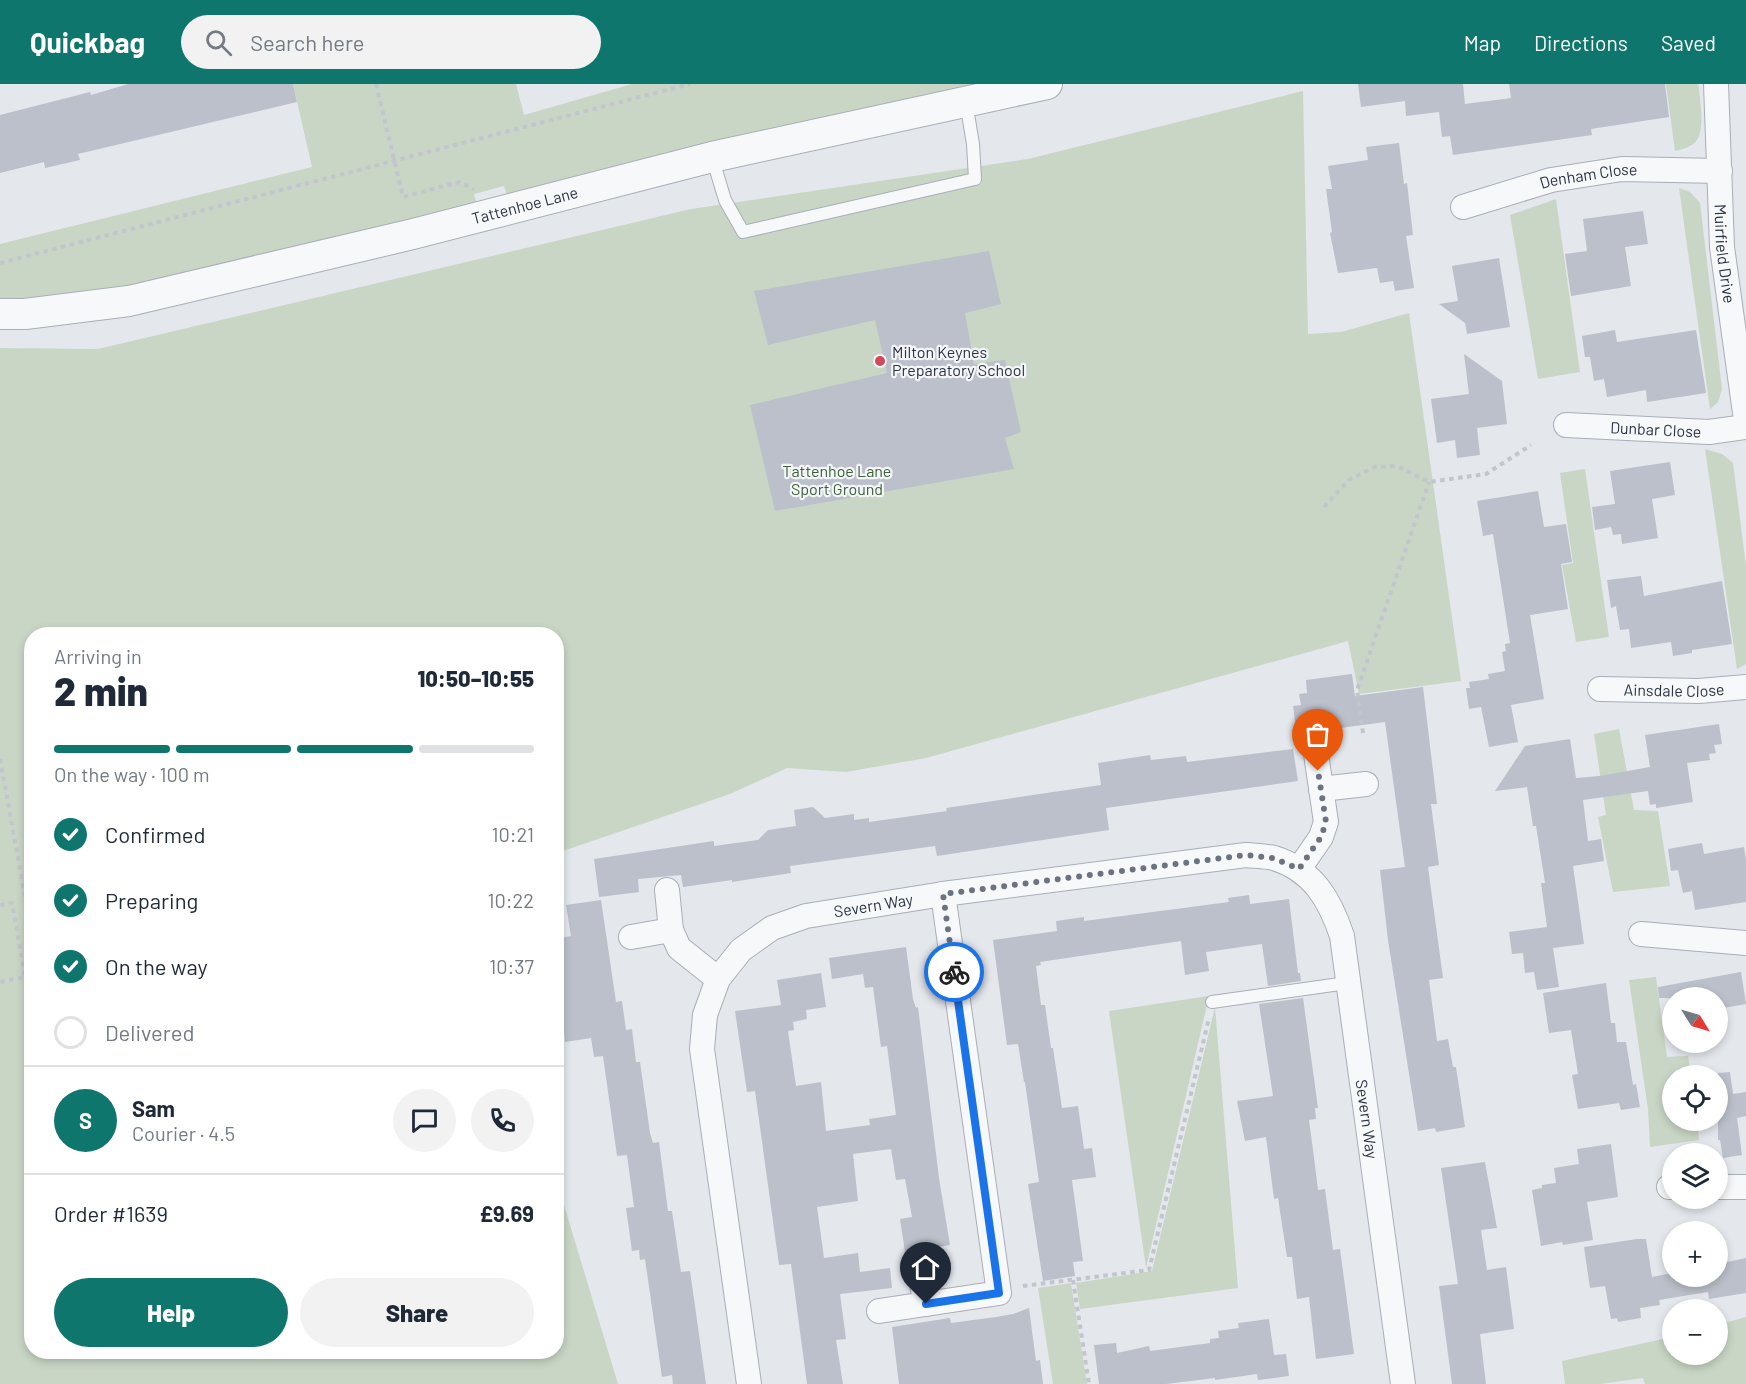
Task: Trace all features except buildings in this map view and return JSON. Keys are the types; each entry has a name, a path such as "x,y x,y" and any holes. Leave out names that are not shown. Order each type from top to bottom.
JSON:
{"street":[{"name":"Tattenhoe Lane","path":"0,314 25,314 129,301 413,234 712,157 1047,84"},
{"name":"Muirfield Drive","path":"1716,84 1722,247 1738,316 1746,420"},
{"name":"Denham Close","path":"1462,207 1551,180 1622,169 1720,171"},
{"name":"Dunbar Close","path":"1566,425 1709,432 1746,428"},
{"name":"Ainsdale Close","path":"1600,689 1698,691 1746,687"},
{"path":"1299,869 1321,837 1326,822 1316,754"},
{"path":"1321,789 1366,784"},
{"name":"Severn Way","path":"749,1384 702,1049 705,1015 718,979 741,950 772,928 806,916 943,894 1246,855 1273,858 1299,869 1318,887 1333,910 1342,936 1403,1384"},
{"path":"667,890 672,930 679,948 718,979"},
{"path":"879,1311 999,1293 943,894"},
{"path":"631,937 672,930"},
{"path":"1641,934 1746,943"},
{"path":"1728,1187 1746,1187"},
{"path":"916,1260 926,1304"}],"lane":[{"path":"712,157 725,200 743,232 975,179 973,144 966,102"},
{"path":"1212,1002 1347,983"}],"path":[{"path":"376,84 403,197 459,182 473,189 479,188"},
{"path":"0,263 690,84"},
{"path":"1324,507 1349,480 1375,467 1397,466 1429,482 1486,474 1531,445"},
{"path":"1363,733 1357,690 1429,482"},
{"path":"0,759 24,892"},
{"path":"0,905 12,903 24,977 0,981"},
{"path":"1014,1288 1149,1270 1212,1002"},
{"path":"1073,1280 1089,1384"}],"green space":[{"path":"293,84 516,84 524,115 632,84 989,84 508,198 504,186 474,194 477,205 125,287 23,301 0,301 0,244 312,167"},
{"path":"1666,84 1698,84 1699,88 1701,128 1699,135 1692,144 1675,151"},
{"name":"Tattenhoe Lane Sport Ground","path":"1303,91 1308,334 1341,332 1409,313 1461,681 1359,694 1348,641 926,758 846,772 787,768 730,794 564,851 564,627 24,627 24,1359 564,1359 564,1205 618,1384 0,1384 0,348 98,349 691,209 1028,159"},
{"path":"1679,188 1690,192 1700,203 1722,389 1718,402 1710,409"},
{"path":"1556,199 1580,372 1538,379 1510,215"},
{"path":"1705,449 1722,454 1733,463 1746,566 1746,664 1737,669"},
{"path":"1585,469 1609,637 1576,642 1562,565 1573,563 1560,473"},
{"path":"1619,729 1634,810 1658,811 1670,886 1613,892 1598,817 1606,815 1594,734"},
{"path":"1656,977 1662,1021 1662,1053 1666,1053 1667,1057 1688,1056 1689,1065 1662,1065 1662,1131 1698,1131 1699,1140 1662,1143 1662,1145 1650,1147 1648,1109 1629,980"},
{"path":"1209,996 1146,1268 1109,1011"},
{"path":"1215,1007 1238,1288 1080,1309 1076,1283 1152,1271"},
{"path":"1071,1283 1087,1384 1053,1384 1038,1288"},
{"path":"1746,1317 1746,1384 1645,1384 1643,1378 1600,1384 1565,1384 1562,1361 1662,1339 1662,1365 1728,1365 1728,1322"}],"way so far":[{"path":"954,972 943,894 1246,855 1273,858 1299,869 1321,837 1326,822 1318,771"}],"place":[{"name":"Milton Keynes Preparatory School","path":"880,361"}],"route":[{"path":"926,1304 999,1293 954,972"}]}
